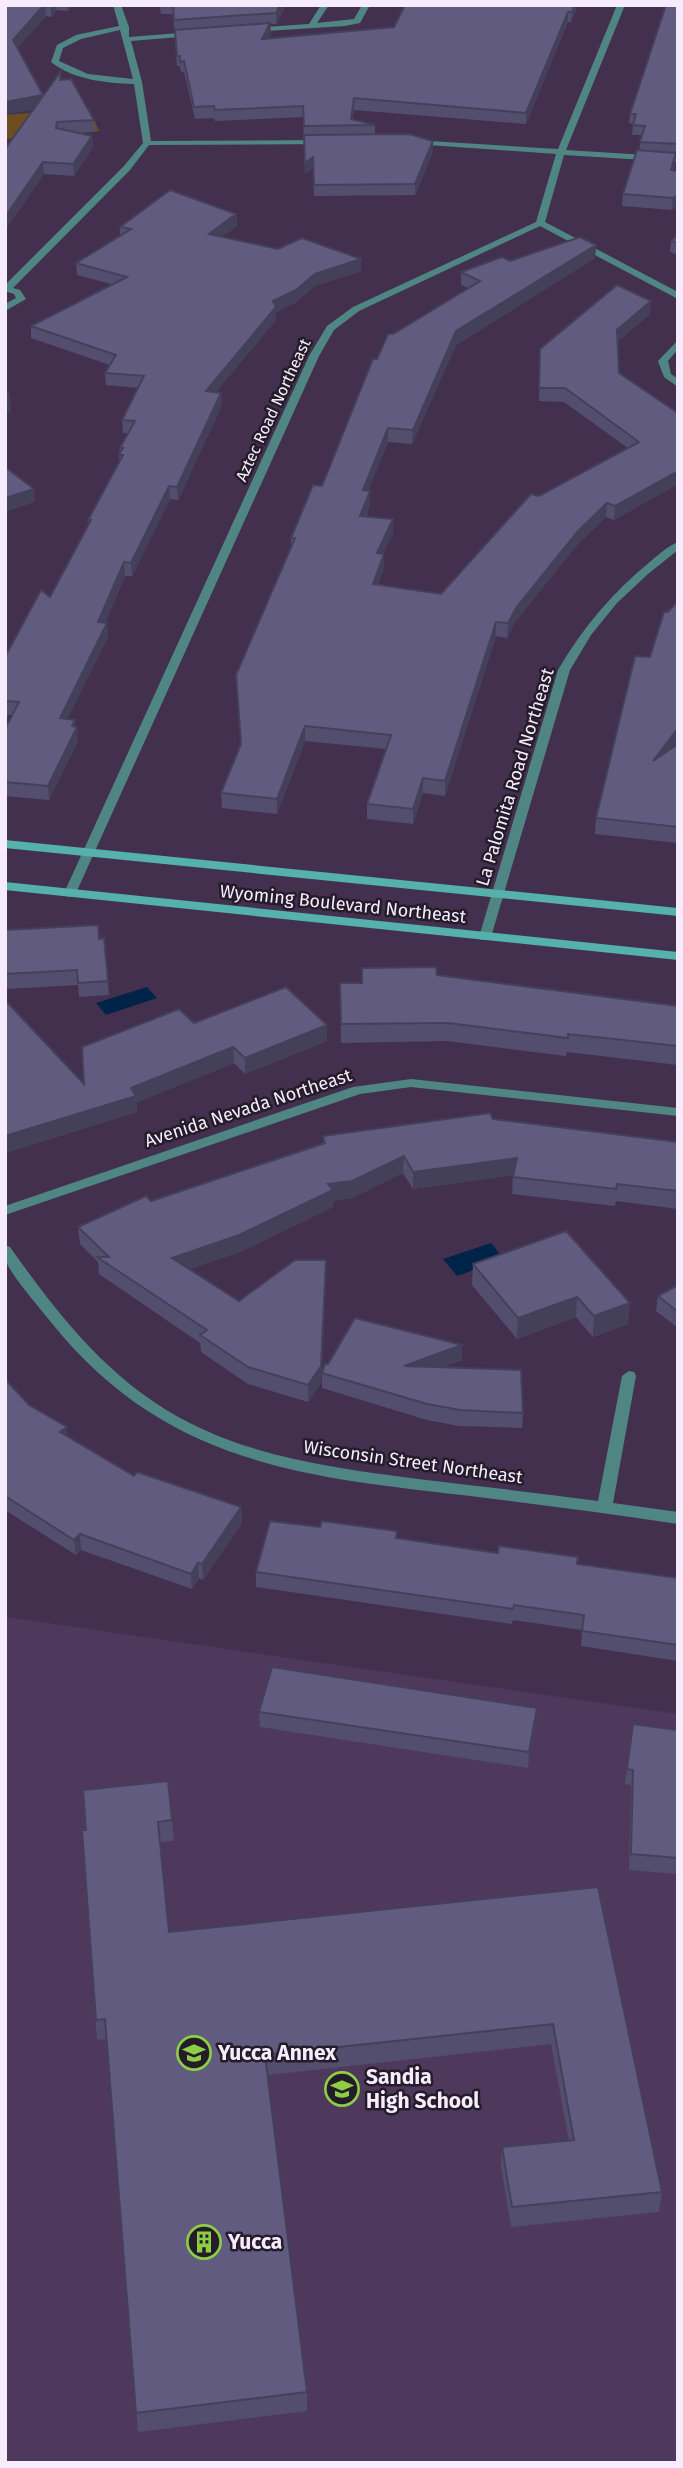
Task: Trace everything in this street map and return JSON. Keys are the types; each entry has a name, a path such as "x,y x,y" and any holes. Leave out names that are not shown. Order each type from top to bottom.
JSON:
{"main road":[{"name":"Wyoming Boulevard Northeast","path":"5,844 678,912"},
{"name":"Wyoming Boulevard Northeast","path":"5,886 678,956"}],"street":[{"path":"5,308 21,299 17,292 6,288 127,168 147,143 138,82 117,5"},
{"path":"312,26 325,5"},
{"path":"235,31 357,21 366,5"},
{"path":"621,5 561,152 540,223 678,296"},
{"path":"125,27 79,37 60,47 55,62 70,72 97,80 138,82"},
{"path":"127,39 196,34"},
{"path":"402,142 443,141 678,160"},
{"path":"147,143 332,142"},
{"name":"Aztec Road Northeast","path":"70,893 308,369 330,328 356,309 540,223"},
{"path":"678,343 663,361 667,375 678,384"},
{"name":"La Palomita Road Northeast","path":"485,937 564,670 582,636 638,574 678,545"},
{"name":"Avenida Nevada Northeast","path":"5,1211 358,1090 411,1083 678,1112"},
{"name":"Wisconsin Street Northeast","path":"5,1250 38,1298 78,1346 112,1378 174,1422 237,1449 323,1472 678,1518"},
{"path":"604,1508 629,1376"}],"shaded area":[{"path":"89,108 99,131 5,139 5,115"},
{"name":"Sandia High School","path":"5,1617 678,1714 678,2463 5,2463"}],"water":[{"path":"147,987 157,998 106,1015 96,1003"},
{"path":"491,1243 504,1259 457,1276 443,1259"}],"building":[{"path":"5,5 44,5 13,40 43,95 5,102"},
{"path":"173,5 280,5 276,13 174,20"},
{"path":"405,5 575,5 572,12 568,12 526,113 354,98 351,119 375,125 304,126 303,106 215,110 214,106 194,107 184,61 180,62 180,56 177,56 175,30 270,23 262,39 394,27"},
{"path":"666,5 678,5 678,144 640,142 645,126 633,125 636,114 630,114"},
{"path":"61,71 60,80 71,79 94,120 57,122 56,128 92,136 73,164 43,162 5,217 5,149"},
{"path":"409,134 433,141 415,184 314,185 313,157 305,163 304,135"},
{"path":"637,150 676,153 671,170 678,171 678,195 673,198 623,194"},
{"path":"170,190 236,214 209,234 278,249 302,238 361,259 315,274 296,290 273,301 276,307 206,391 221,393 177,487 169,486 131,563 124,562 98,622 107,623 60,718 75,720 72,726 77,727 48,786 5,782 5,729 19,702 5,701 5,657 41,590 50,597 91,520 88,520 123,455 119,455 123,448 120,448 135,421 122,420 144,376 105,373 116,355 31,326 127,277 76,263 131,229 120,227"},
{"path":"580,237 596,245 456,331 413,430 388,428 363,490 370,491 360,516 393,519 377,553 384,554 373,584 441,594 531,494 539,496 639,442 565,388 539,388 540,349 617,285 651,301 617,330 619,373 678,413 678,471 615,506 607,503 578,531 516,608 508,623 496,622 445,781 423,778 413,809 367,804 391,735 305,726 277,799 221,793 241,744 236,675 295,538 291,538 313,485 322,486 373,359 377,359 388,334 393,334 480,281 461,272 502,257 510,261"},
{"path":"5,467 34,489 5,498"},
{"path":"678,601 678,728 653,761 678,744 678,827 596,818 635,656 650,657 664,612 668,612"},
{"path":"98,925 99,939 104,938 108,981 78,983 77,970 5,974 5,930"},
{"path":"436,967 437,975 678,1006 678,1046 568,1034 568,1038 448,1023 341,1024 340,983 362,983 362,968"},
{"path":"286,987 327,1025 245,1058 233,1047 131,1088 136,1096 5,1136 5,1000 84,1084 82,1047 179,1009 194,1023"},
{"path":"490,1113 493,1119 678,1142 678,1191 617,1184 616,1189 513,1177 517,1158 413,1172 404,1156 352,1181 328,1184 333,1190 239,1235 172,1258 239,1301 295,1260 326,1260 321,1366 308,1385 248,1367 200,1335 207,1330 97,1257 109,1257 78,1227 146,1196 151,1201 325,1143 323,1136"},
{"path":"566,1231 630,1303 594,1316 577,1297 518,1318 473,1264"},
{"path":"678,1285 678,1312 658,1296"},
{"path":"355,1318 462,1345 404,1366 521,1370 523,1413 460,1410 427,1404 322,1373"},
{"path":"5,1379 29,1405 67,1427 60,1432 134,1476 137,1472 241,1507 202,1564 198,1563 191,1574 80,1534 74,1540 5,1496"},
{"path":"270,1521 320,1527 322,1521 397,1531 396,1538 498,1553 499,1546 578,1557 577,1564 678,1578 678,1645 582,1631 584,1615 514,1605 513,1609 256,1572"},
{"path":"272,1667 537,1708 529,1752 259,1712"},
{"path":"633,1724 678,1730 678,1858 631,1854 633,1770 627,1769"},
{"name":"Yucca","path":"168,1781 172,1820 158,1822 169,1932 598,1887 662,2192 512,2207 502,2147 574,2140 553,2024 265,2055 307,2392 136,2413 105,2019 96,2020 82,1830 86,1830 83,1790"}],"place":[{"name":"Yucca Annex","path":"194,2053"},
{"name":"Sandia High School","path":"342,2089"},
{"name":"Yucca","path":"204,2242"}]}
